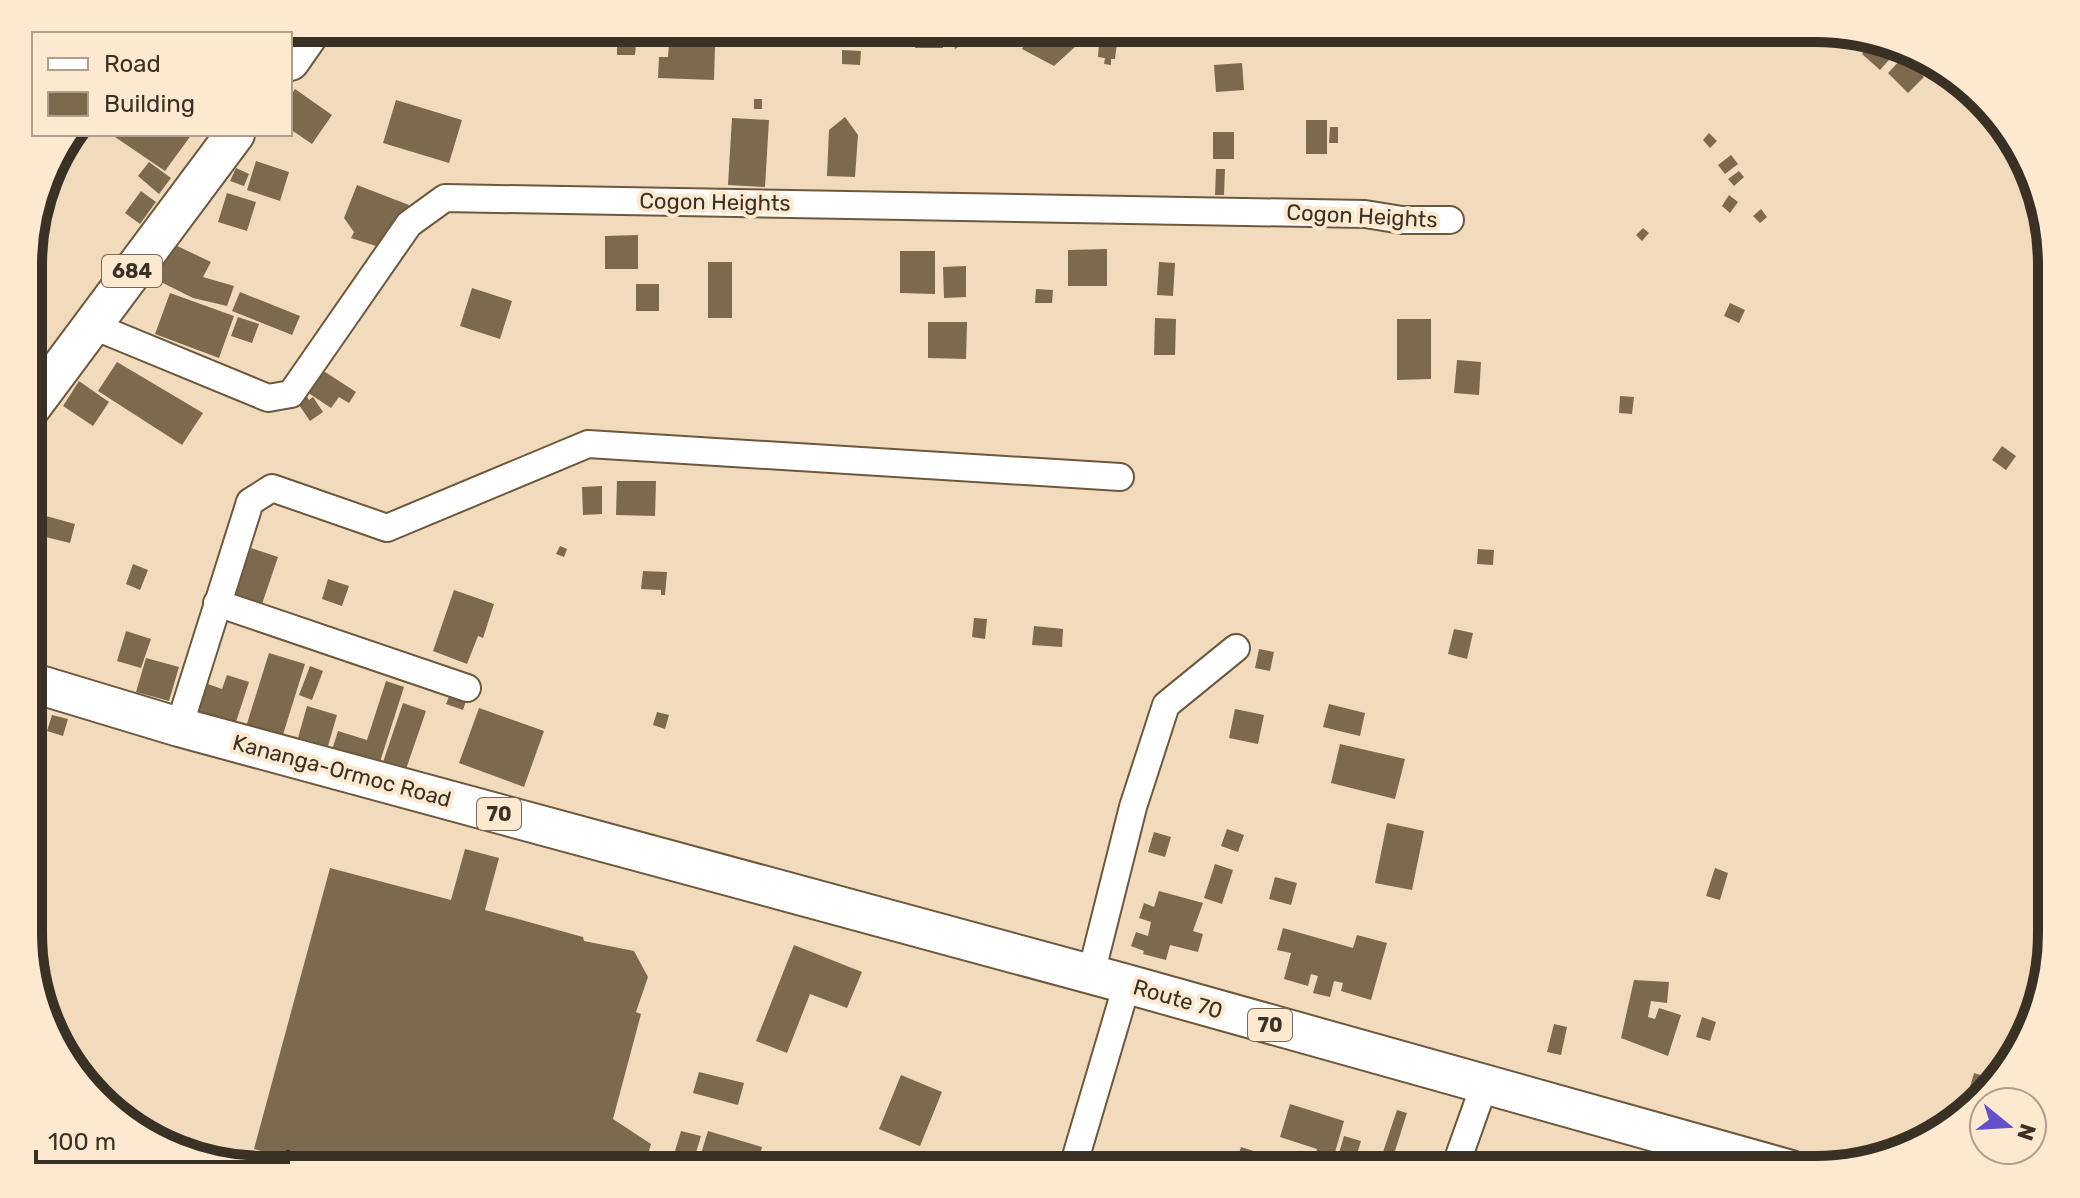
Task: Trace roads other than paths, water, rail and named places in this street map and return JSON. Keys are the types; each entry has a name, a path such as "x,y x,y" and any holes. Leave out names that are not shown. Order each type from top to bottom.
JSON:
{"highway":[{"name":"684","path":"42,392 233,136"},
{"name":"Kananga-Ormoc Road","path":"42,682 179,727 748,882"},
{"name":"Route 70","path":"748,882 1744,1156"}],"street":[{"name":"Cogon Heights","path":"91,325 268,398 291,394 409,224 445,198 1349,213 1402,220 1450,220"},
{"path":"179,727 250,502 272,488 387,528 588,444 1120,477"},
{"path":"217,603 467,688"},
{"path":"1075,1156 1109,979 1133,807 1166,705 1236,648"},
{"path":"1459,1156 1485,1083"}]}
